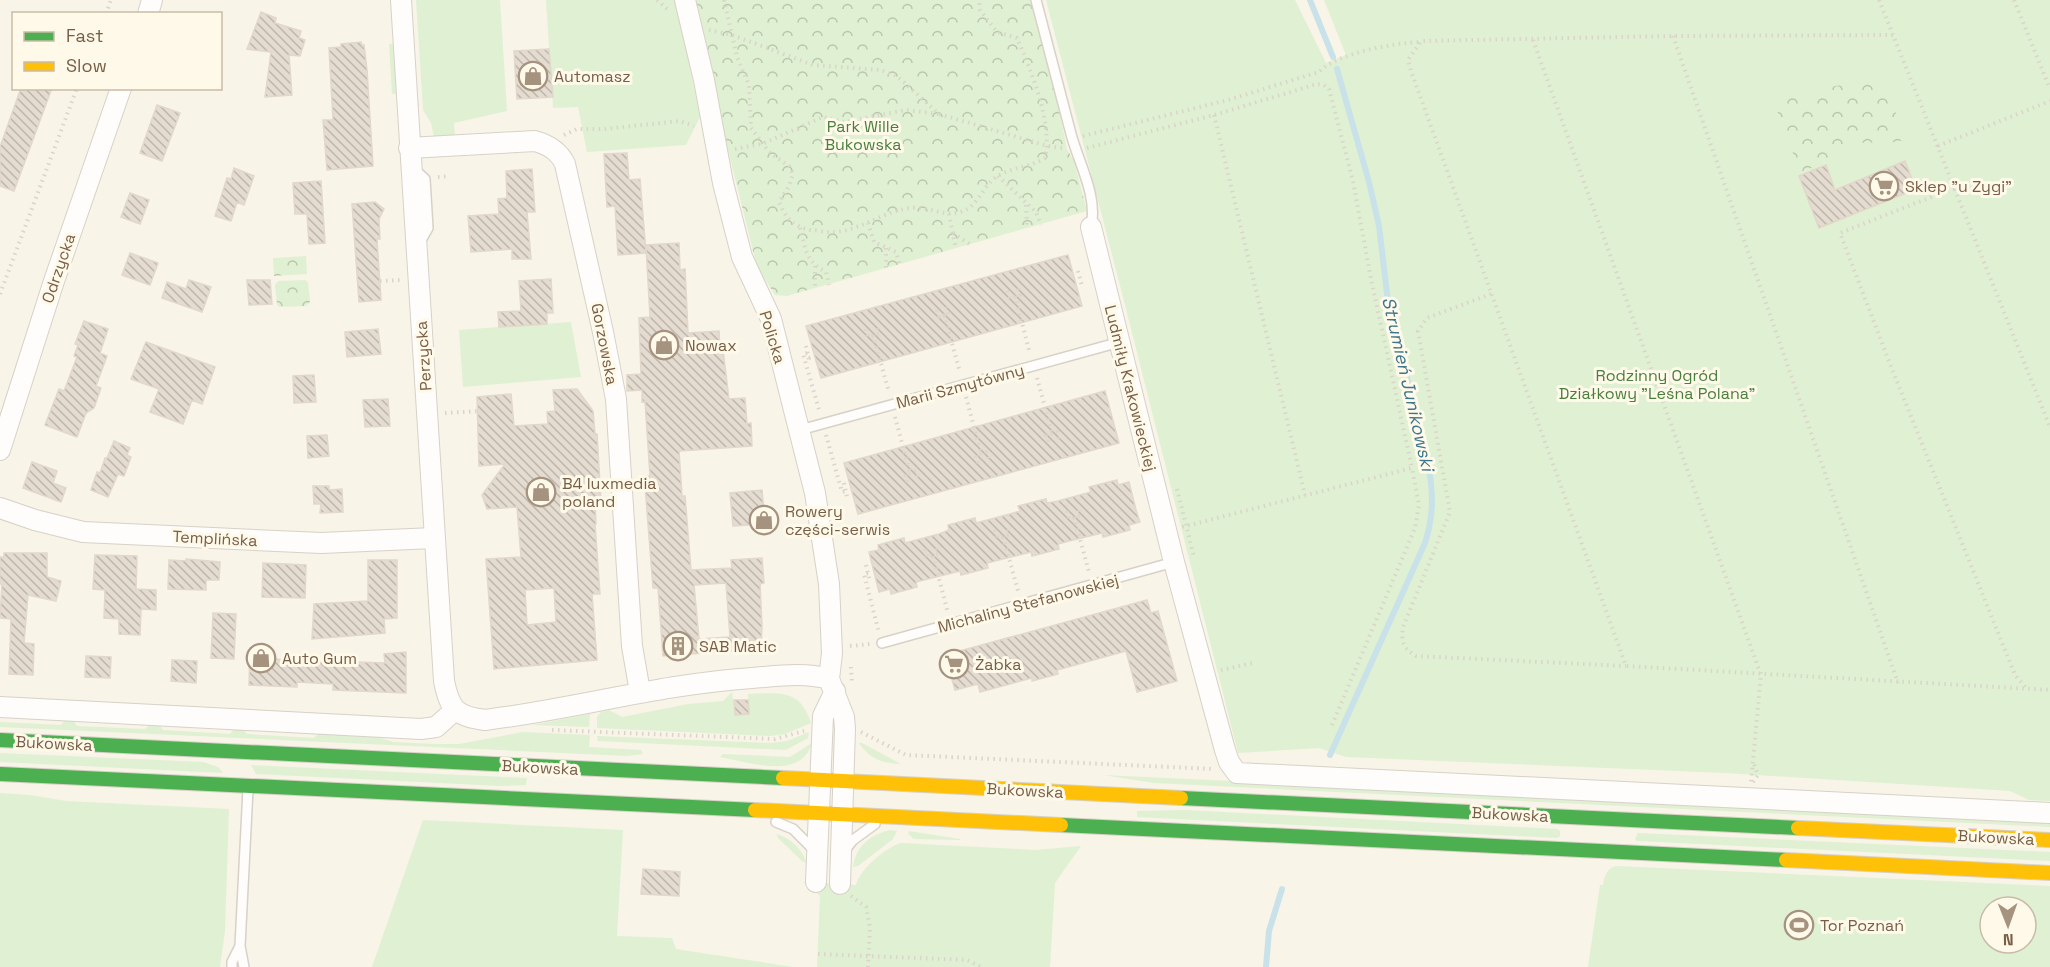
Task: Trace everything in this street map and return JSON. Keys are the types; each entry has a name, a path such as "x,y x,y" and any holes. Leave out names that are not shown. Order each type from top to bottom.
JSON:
{"main road":[{"name":"Bukowska","path":"0,740 230,756 844,782 2050,840"},
{"name":"Bukowska","path":"0,774 244,783 843,816 2050,873"}],"street":[{"name":"Perzycka","path":"401,0 444,681 446,693 455,710"},
{"name":"Policka","path":"685,0 723,183 742,257 771,319 815,493 825,550 829,584 832,685 823,716 816,882"},
{"name":"Odrzycka","path":"0,450 54,281 120,90"},
{"path":"410,157 524,141 544,143"},
{"name":"Gorzowska","path":"544,143 556,151 565,164 610,366 617,410 632,646 640,692"},
{"name":"Ludmiły Krakowieckiej","path":"1091,227 1174,562 1225,750 1229,762 1237,773"},
{"name":"Templińska","path":"0,508 35,520 83,532 321,543 434,538"},
{"path":"455,710 465,717 485,720 719,680 812,675 832,685"},
{"name":"Policka","path":"832,685 844,717 840,884"},
{"name":"Bukowska","path":"0,707 373,727 436,727 455,710"},
{"path":"1237,773 2050,813"}],"lane":[{"name":"Ludmiły Krakowieckiej","path":"1036,0 1094,214 1091,227"},
{"name":"Marii Szmytówny","path":"800,430 1119,342"},
{"name":"Michaliny Stefanowskiej","path":"882,643 1174,562"},
{"path":"244,783 240,946 244,967"},
{"path":"749,811 793,828 807,840 817,854"},
{"path":"842,854 853,840 870,826 889,818"},
{"path":"232,967 240,946"}],"path":[{"path":"724,0 737,57 749,85 751,128 769,152 789,166 793,174 779,202 784,216 800,228 828,232 849,230 909,208 924,207 949,214 963,212 998,176 1019,166 1036,164 1045,158 1048,146 1037,86 1017,38 997,32 980,10 979,0"},
{"path":"1879,0 2050,427"},
{"path":"2014,0 2050,89"},
{"path":"690,20 698,27 732,35 813,65 880,70 897,76 939,114"},
{"path":"1081,136 1228,100 1319,72 1326,65 1398,43 1673,36 1893,35"},
{"path":"1673,36 1898,683"},
{"path":"1533,40 1761,675 1752,775"},
{"path":"1421,42 1408,60 1411,71 1626,666"},
{"path":"1084,149 1214,115 1317,84 1329,89 1353,182 1419,505 1415,528 1332,725"},
{"path":"0,294 75,90"},
{"path":"1938,146 2050,101"},
{"path":"718,152 762,144 823,117 844,122 906,110 939,114 1048,146"},
{"path":"1214,115 1305,495"},
{"path":"544,143 576,129 605,129 680,121 695,126 713,126"},
{"path":"434,177 450,176"},
{"path":"998,176 1036,212 1041,225"},
{"path":"1954,188 1840,233 2015,675 2027,688"},
{"path":"1026,204 1028,229"},
{"path":"949,214 956,249"},
{"path":"868,223 874,242 896,252 900,265"},
{"path":"800,228 808,258 815,266 826,272 829,285"},
{"path":"953,233 970,245"},
{"path":"886,248 886,268"},
{"path":"815,266 815,288"},
{"path":"1073,274 1078,272 1082,285 1076,285"},
{"path":"380,281 404,280"},
{"path":"1007,291 1010,298 1020,295 1018,288"},
{"path":"1491,294 1427,318 1418,331 1450,512 1403,627 1401,641 1406,650 1416,656 2050,690"},
{"path":"937,310 939,317 950,314 947,307"},
{"path":"866,329 868,337 879,334 877,326"},
{"path":"812,346 806,347 809,359 815,356"},
{"path":"445,413 481,411"},
{"path":"1048,442 1046,435 1057,432 1059,440"},
{"path":"978,463 976,455 986,452 989,460"},
{"path":"1180,528 1412,468"},
{"path":"907,482 905,474 916,471 918,479"},
{"path":"849,483 844,484 847,496 852,494"},
{"path":"1066,511 1069,519 1080,516 1078,508"},
{"path":"1074,517 1093,585"},
{"path":"995,530 998,538 1003,537 1009,535 1007,527"},
{"path":"1003,537 1022,604"},
{"path":"925,549 927,557 933,556 938,554 936,546"},
{"path":"933,556 951,624"},
{"path":"872,566 866,566 870,581 875,578"},
{"path":"850,646 882,643 864,574 868,573"},
{"path":"1216,672 1253,663"},
{"path":"549,730 775,739 814,727"},
{"path":"857,730 906,755 1225,770 1237,773"},
{"path":"1753,760 1758,775"},
{"path":"840,884 847,893 866,907 870,927 868,967"},
{"path":"818,954 967,960 981,967"}],"green space":[{"path":"416,0 500,0 507,111 454,123 455,137 434,137 431,123 423,110"},
{"path":"546,0 676,0 700,117 686,145 587,152 578,107 553,108"},
{"name":"Park Wille Bukowska","path":"691,0 1030,0 1056,95 1067,149 1074,161 1087,211 787,296 775,295 757,267"},
{"name":"Rodzinny Ogród Działkowy \"Leśna Polana\"","path":"1046,0 1295,0 1326,63 1346,55 1324,0 2050,0 2050,801 2029,800 2010,791 1725,773 1346,757 1319,748 1238,753"},
{"path":"389,44 395,44 398,94 392,94"},
{"path":"1882,78 1906,139 1897,142 1855,143 1839,148 1826,163 1800,172 1772,97"},
{"path":"306,256 307,274 274,276 273,258"},
{"path":"305,280 308,282 310,302 306,306 280,307 277,305 275,285 278,281"},
{"path":"571,322 581,377 463,387 459,330"},
{"path":"732,692 735,715 749,714 748,694 779,694 794,698 801,704 811,723 785,734 770,736 597,728 597,717 601,712 609,710 622,717 688,704 723,701"},
{"path":"590,714 589,727 532,725"},
{"path":"67,718 72,719 77,726 145,729 152,723 158,723 163,730 230,734 236,727 241,727 247,734 314,738 321,731 366,733 393,742 436,744 459,744 523,732 590,735 589,747 641,750 643,754 627,756 0,727 0,722 61,725"},
{"path":"809,732 808,738 786,750 598,741 597,736 770,743 787,741"},
{"path":"812,743 806,755 797,762 786,765 759,765 720,757 723,754 790,757"},
{"path":"859,743 862,743 901,764 877,759"},
{"path":"0,753 203,762 218,767 223,773 0,762"},
{"path":"251,765 527,778 526,785 501,786 256,774"},
{"path":"1103,775 2050,820 2050,827 1154,783"},
{"path":"0,793 66,801 229,809 225,931 220,967 0,967"},
{"path":"1185,810 1557,829 1560,831 1560,836 1557,838 1137,817 1137,811"},
{"path":"423,820 623,830 617,936 672,938 676,949 793,967 372,967"},
{"path":"890,830 897,831 893,839 858,866 853,867 857,853 865,842"},
{"path":"909,831 960,840 914,839 908,834"},
{"path":"1638,833 2050,852 2050,861 1637,841 1635,839"},
{"path":"776,834 795,844 807,863 802,861"},
{"path":"901,843 1035,850 1081,846 1055,883 1050,967 817,967 820,896 803,882 856,885 862,872 874,860 888,849"},
{"name":"Tor Poznań","path":"1616,866 2050,886 2050,967 1588,967 1600,885 1603,885 1606,873"}],"building":[{"path":"261,12 276,18 275,23 301,31 299,38 305,40 300,56 289,55 292,95 265,97 271,52 247,49"},
{"path":"361,42 362,46 364,45 367,70 373,166 327,170 323,120 333,120 329,48"},
{"path":"549,49 553,97 517,99 514,51"},
{"path":"20,90 51,90 14,191 0,186 0,147"},
{"path":"157,105 180,113 162,161 140,153"},
{"path":"627,153 629,180 640,179 646,253 618,255 615,206 607,207 604,154"},
{"path":"1905,161 1916,189 1819,228 1799,176 1826,165 1835,190"},
{"path":"234,168 254,176 244,205 237,202 231,221 215,216 227,178 231,179"},
{"path":"532,169 535,212 527,212 531,259 512,259 512,249 471,252 468,216 499,214 498,199 507,198 506,171"},
{"path":"321,181 325,243 309,244 307,214 295,214 293,183"},
{"path":"130,193 149,200 140,224 121,217"},
{"path":"375,202 384,209 379,219 380,239 377,239 381,300 359,302 352,204"},
{"path":"679,243 680,270 685,269 688,333 719,331 720,351 723,350 729,399 745,398 747,424 751,423 752,446 679,451 691,570 732,568 731,560 762,558 764,583 760,584 761,649 663,656 658,588 653,588 646,498 645,476 650,476 645,401 642,402 642,390 627,391 627,375 641,374 639,318 650,317 646,245","holes":["726,583 730,637 699,639 694,585"]},
{"path":"130,253 158,263 150,285 122,275"},
{"path":"1068,255 1082,306 821,378 806,326"},
{"path":"551,279 553,313 547,313 547,324 499,327 498,312 521,311 519,281"},
{"path":"189,280 211,287 202,312 162,298 167,282 186,289"},
{"path":"247,280 270,280 272,304 249,305"},
{"path":"84,321 108,329 100,353 107,356 96,386 101,388 94,408 86,413 77,437 45,425 59,389 64,391 77,357 74,356 78,345 75,344"},
{"path":"378,329 381,354 347,357 345,332"},
{"path":"146,342 215,367 202,404 192,400 183,424 150,412 159,389 131,379"},
{"path":"314,375 316,402 294,403 293,376"},
{"path":"577,389 593,411 595,434 597,434 601,501 595,502 595,525 600,594 592,594 597,660 494,669 486,559 521,557 517,507 487,509 482,495 505,464 479,466 477,397 511,394 514,426 548,424 547,412 555,411 553,390","holes":["554,588 556,622 527,625 525,590"]},
{"path":"1105,391 1119,443 858,514 844,463"},
{"path":"388,399 390,426 365,427 363,400"},
{"path":"327,435 329,456 308,458 307,436"},
{"path":"114,441 130,448 127,455 131,457 124,476 118,474 108,497 91,490 97,472 100,473"},
{"path":"32,462 57,471 53,483 66,488 61,502 23,488"},
{"path":"1117,480 1118,485 1129,482 1140,522 1129,525 1130,530 1103,537 1102,533 1069,541 1058,544 1059,549 1032,556 1031,552 987,563 988,568 961,575 960,571 916,582 917,587 891,594 890,589 879,592 869,552 879,550 878,545 904,538 905,543 939,534 949,530 948,525 975,518 976,523 1010,514 1020,511 1018,506 1046,499 1047,503 1058,501 1091,492 1089,487"},
{"path":"313,486 329,486 329,490 342,489 343,512 320,513 321,504 314,504"},
{"path":"762,490 765,524 733,526 730,493"},
{"path":"4,553 47,553 47,577 61,581 56,601 28,595 24,643 34,644 33,675 9,674 11,619 0,618 2,584 0,584 0,557 4,557"},
{"path":"95,555 137,556 136,589 156,590 156,610 141,609 140,635 119,634 119,619 104,618 105,590 93,589"},
{"path":"186,559 220,562 219,580 206,580 206,590 168,589 169,560 186,561"},
{"path":"368,560 397,560 397,618 384,619 385,633 312,639 314,604 368,601"},
{"path":"263,563 306,565 305,598 262,597"},
{"path":"1147,600 1151,613 1158,611 1177,681 1137,692 1126,651 1057,670 1058,674 1032,681 1032,678 980,692 978,684 955,690 945,655"},
{"path":"213,613 236,614 234,659 211,658"},
{"path":"250,648 270,648 270,659 385,663 384,654 406,652 406,693 333,690 333,684 297,682 297,687 249,685"},
{"path":"86,656 111,657 110,678 85,677"},
{"path":"172,660 197,661 196,683 171,681"},
{"path":"734,700 748,700 749,714 735,715"},
{"path":"643,869 680,872 679,896 641,894"}],"waterway":[{"name":"Strumień Junikowski","path":"1310,0 1333,57"},
{"name":"Strumień Junikowski","path":"1330,755 1425,543 1432,500 1427,458 1388,302 1379,226 1337,69"},
{"name":"Strumień Junikowski","path":"1266,967 1269,931 1282,889"}],"traffic: fast":[{"path":"0,740 783,778"},
{"path":"0,774 755,810"},
{"path":"1181,798 1798,828"},
{"path":"1061,825 1786,860"}],"traffic: slow":[{"path":"783,778 1181,798"},
{"path":"755,810 1061,825"},
{"path":"1798,828 2050,840"},
{"path":"1786,860 2050,873"}],"place":[{"name":"Automasz","path":"533,76"},
{"name":"Sklep \"u Zygi\"","path":"1884,186"},
{"name":"Nowax","path":"664,345"},
{"name":"B4 luxmedia poland","path":"541,492"},
{"name":"Rowery części-serwis","path":"764,520"},
{"name":"SAB Matic","path":"678,646"},
{"name":"Auto Gum","path":"261,658"},
{"name":"Żabka","path":"954,664"},
{"name":"Tor Poznań","path":"1799,925"}]}
